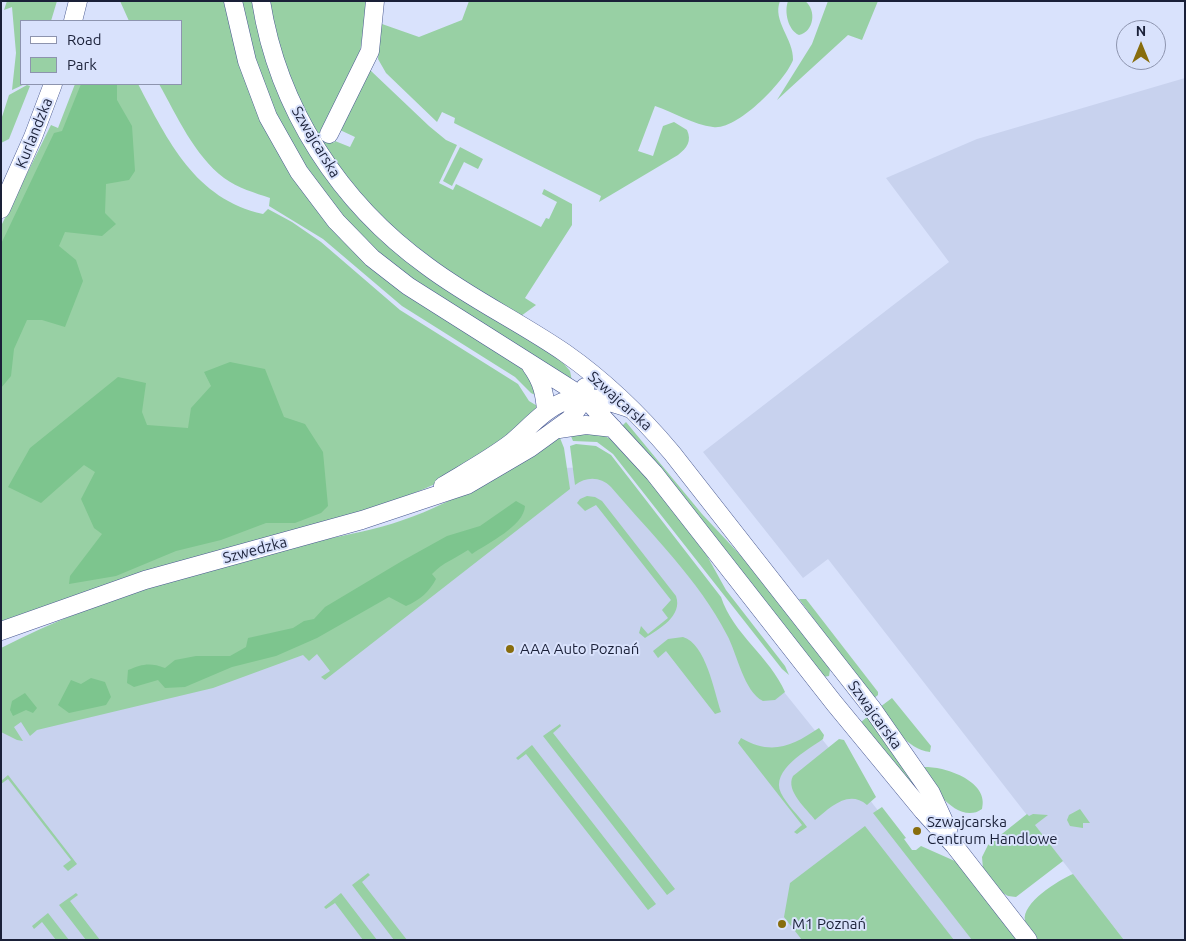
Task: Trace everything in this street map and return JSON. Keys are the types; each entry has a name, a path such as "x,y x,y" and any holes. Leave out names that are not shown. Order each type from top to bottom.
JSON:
{"street":[{"path":"73,20 78,1"},
{"name":"Szwajcarska","path":"233,1 247,61 268,117 299,172 325,208 356,242 392,274 440,308 585,398 614,428 654,473 834,703 923,811 954,845 1028,940"},
{"name":"Szwajcarska","path":"261,1 270,44 292,102 323,160 356,202 388,235 427,266 545,340 604,382 633,410 672,453 861,694 931,793 954,845"},
{"path":"329,134 370,51 375,1"},
{"name":"Kurlandzka","path":"1,209 53,85"},
{"path":"528,362 539,376 544,389 546,412"},
{"path":"579,365 584,381 585,398"},
{"name":"Szwedzka","path":"417,501 503,448 546,412 566,401 585,398 603,399 633,410"},
{"name":"Szwedzka","path":"1,631 182,569 362,520 467,485 500,467 558,429 574,416 585,398"},
{"name":"Szwajcarska","path":"558,429 586,425 614,428"},
{"name":"Szwedzka","path":"1,643 93,598"}],"shaded area":[{"path":"1185,78 1185,940 1124,940 828,559 803,578 703,452 949,262 886,178 977,139"},
{"path":"603,467 850,774 977,940 1,940 1,689 559,468"}],"green space":[{"path":"7,1 57,1 51,20 20,20 20,85 23,85 12,90 16,53 12,7 4,10"},
{"path":"120,1 225,1 240,65 266,131 410,297 524,368 541,398 531,393 515,377 402,306 323,239 269,206 270,198 235,185 213,169 195,147 160,85 182,85 182,20 129,20"},
{"path":"241,1 253,1 325,175 363,221 560,359 570,371 572,381 471,320 398,270 359,235 343,217 313,180 277,118 259,73"},
{"path":"269,1 368,1 359,58 324,128 334,143 335,141 350,147 355,137 340,130 370,70 429,126 446,140 457,145 439,183 453,190 456,184 541,227 546,218 549,219 557,202 542,194 544,189 572,204 572,225 525,298 536,305 521,316 455,277 418,250 355,188 322,140 294,88 283,60"},
{"path":"382,1 382,24 419,37 462,20 469,1 780,1 778,8 779,16 790,45 793,60 781,80 759,103 747,113 723,126 713,127 698,124 655,106 638,151 653,156 663,126 674,122 687,130 689,141 686,147 678,155 599,202 601,196 454,123 455,118 442,112 437,122 386,73 378,59"},
{"path":"788,1 805,1 809,5 812,20 808,30 804,33 799,35 795,33 790,25 787,15"},
{"path":"828,1 878,1 862,40 848,35 777,100 812,44"},
{"path":"27,85 30,86 9,139 1,143 1,120 9,95"},
{"path":"75,85 139,85 173,146 186,165 201,181 219,195 239,206 263,214 268,209 292,222 321,242 400,310 518,384 529,401 539,407 528,422 448,478 424,489 376,508 114,582 1,623 1,226 51,125 58,128"},
{"path":"81,85 117,85 117,100 132,126 135,171 129,180 106,184 105,213 116,224 102,236 65,232 59,246 76,260 83,281 65,327 42,320 27,320 14,349 11,376 1,388 1,244 54,133 62,131"},
{"path":"460,147 483,159 478,169 464,162 452,186 443,181"},
{"path":"230,362 265,369 284,417 305,424 323,452 328,506 321,513 295,523 266,523 221,540 176,551 116,576 69,584 70,576 102,534 94,528 81,499 95,472 84,465 41,503 8,487 30,448 118,377 146,383 142,412 147,425 188,428 191,408 211,386 204,372"},
{"path":"626,422 702,514 743,558 826,661 830,670 829,676 823,677 622,426"},
{"path":"570,434 597,434 605,436 616,442 632,459 706,554 726,590 785,666 789,675 782,669 613,454 597,442 573,441"},
{"path":"560,438 564,448 570,489 325,680 321,677 330,671 317,654 309,661 303,655 213,688 37,730 30,736 21,722 14,727 23,741 1,732 1,648 78,613 197,572 382,527 403,520 464,493"},
{"path":"576,444 596,446 611,455 721,597 734,623 770,668 785,692 775,700 763,701 756,696 746,681 727,635 703,595 674,558 611,487 603,481 594,479 584,480 575,485 570,446"},
{"path":"587,496 595,497 602,501 676,596 676,610 673,616 663,626 645,638 639,633 641,626 648,634 668,618 662,610 671,600 596,505 585,511 577,503 580,499"},
{"path":"516,501 525,506 519,520 512,527 472,554 468,550 440,566 432,574 436,579 427,592 406,606 389,597 317,638 276,656 232,667 185,687 165,688 158,680 134,687 127,683 128,670 138,666 150,664 165,668 175,660 196,656 230,656 246,647 248,638 293,628 304,621 314,619 325,607 402,561 447,536 480,526"},
{"path":"799,599 806,599 878,692 878,695 873,699"},
{"path":"683,637 691,641 703,658 721,712 715,714 666,651 658,658 653,651 668,639"},
{"path":"91,678 105,682 111,697 106,705 69,713 58,705 71,680 81,684"},
{"path":"25,693 37,708 33,713 26,710 13,716 10,710 12,701"},
{"path":"892,698 931,746 930,752 921,750 907,741 880,707"},
{"path":"868,716 940,821 860,723"},
{"path":"560,724 561,726 553,733 675,889 667,895 543,736"},
{"path":"819,728 824,735 823,739 792,761 781,776 779,785 781,793 807,827 797,834 794,832 802,825 738,743 741,738 762,747 782,746 800,740"},
{"path":"839,739 844,740 876,797 867,805 853,799 839,802 815,820 794,794 791,782 793,776"},
{"path":"532,745 656,904 648,910 526,754 518,760 516,758"},
{"path":"924,767 943,769 964,777 979,790 983,799 982,809 973,813 964,812 946,802 932,784"},
{"path":"8,775 77,864 68,871 63,866 71,860 8,779 1,784 1,781"},
{"path":"882,807 906,838 904,839 912,850 916,850 921,846 957,862 1019,940 972,940 873,813"},
{"path":"1080,809 1090,823 1083,823 1083,828 1070,826 1067,820 1069,815"},
{"path":"1027,814 1029,816 1033,814 1048,815 1035,825 1063,861 1016,897 1008,896 1001,892 983,869 982,857 988,845"},
{"path":"865,826 954,940 802,940 784,917 790,883"},
{"path":"368,873 370,875 362,882 407,940 394,940 352,885"},
{"path":"1073,874 1124,940 1038,940 1027,926 1025,914 1035,900 1059,881"},
{"path":"76,893 78,895 70,901 100,940 86,940 59,905"},
{"path":"341,893 377,940 363,940 335,903 326,909 324,907"},
{"path":"48,913 69,940 56,940 42,922 34,929 32,926"}],"place":[{"name":"AAA Auto Poznań","path":"510,649"},
{"name":"Szwajcarska Centrum Handlowe","path":"917,831"},
{"name":"M1 Poznań","path":"782,924"}]}
